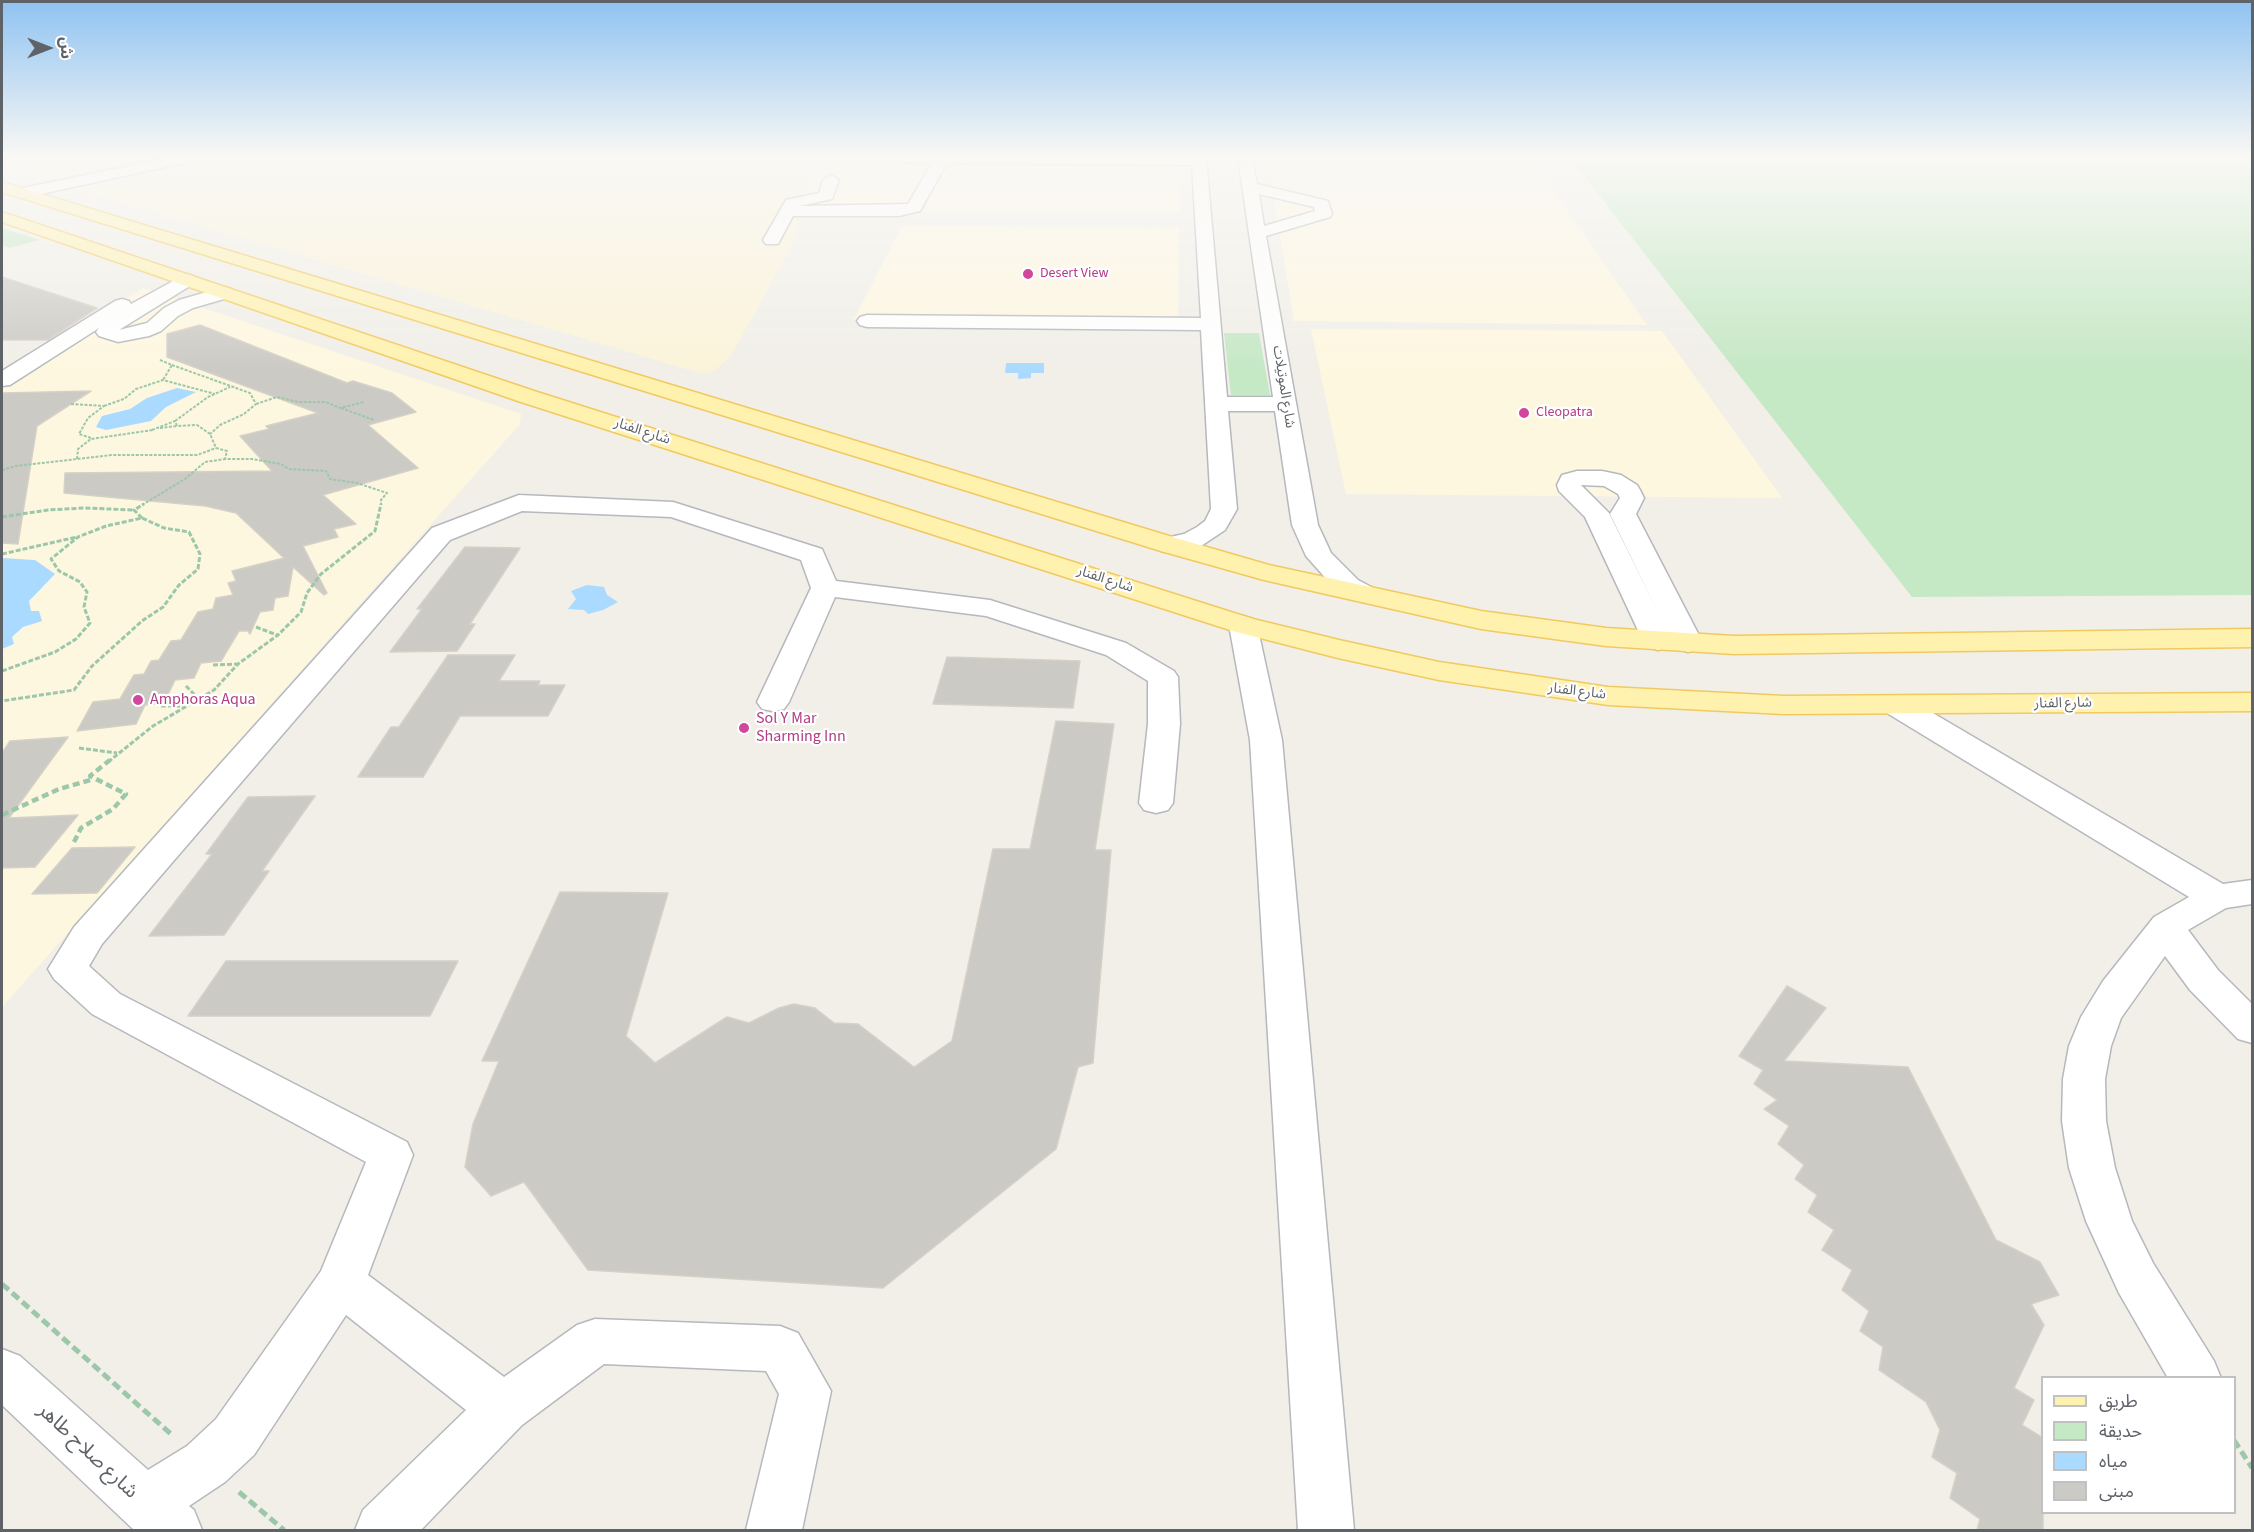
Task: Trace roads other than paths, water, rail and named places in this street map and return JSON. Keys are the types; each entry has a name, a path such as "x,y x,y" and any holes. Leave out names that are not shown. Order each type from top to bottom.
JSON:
{"main road":[{"name":"شارع الفنار","path":"39,229 526,396 1243,625 1439,671 1550,689 1665,700 1898,706 2251,701"},
{"path":"130,229 588,382 683,397 1264,572 1491,621 1658,641 1734,645 2253,638"},
{"path":"526,396 559,396 588,382"},
{"path":"620,425 615,417 617,412 629,404 650,398 683,397"},
{"path":"2189,639 2214,645 2253,663"}],"street":[{"path":"772,240 778,229"},
{"path":"1170,545 1192,540 1206,533 1222,517 1224,509 1204,229"},
{"name":"شارع الموتيلات","path":"1257,229 1305,525 1319,556 1348,586 1363,594"},
{"path":"1258,233 1270,229"},
{"path":"178,277 115,322 106,332 118,336 142,332 154,327 171,312 186,304 224,293"},
{"path":"2,380 178,277"},
{"path":"867,321 1211,324"},
{"path":"1216,404 1286,404"},
{"path":"1658,641 1596,513 1571,491 1569,485 1571,480 1602,478 1612,480 1628,490 1632,498 1623,514 1688,643"},
{"path":"159,1517 206,1464 235,1437 341,1282 391,1155 106,1004 68,969 87,936 441,534 519,502 673,510 813,555 825,588 773,702"},
{"path":"825,588 990,608 1116,649 1163,677 1164,724 1156,803"},
{"path":"1243,625 1266,740 1326,1530"},
{"path":"1898,706 2235,895"},
{"path":"2195,1376 2136,1278 2109,1221 2092,1168 2084,1121 2084,1079 2090,1046 2101,1017 2117,991 2167,926 2235,895"},
{"path":"2167,926 2182,952 2204,981 2253,1028"},
{"path":"341,1282 504,1408"},
{"path":"383,1530 504,1408 595,1341 780,1349 805,1391 774,1530"},
{"name":"شارع صلاح طاهر","path":"2,1372 159,1517"}],"water":[{"path":"1006,363 1044,363 1044,373 1031,373 1031,378 1018,379 1018,373 1005,373"},
{"path":"177,388 196,392 166,407 151,421 106,430 96,427 102,416 130,409 147,398"},
{"path":"2,558 35,560 55,574 29,601 31,611 39,611 42,621 23,627 12,637 14,644 2,649"},
{"path":"587,585 604,587 607,595 618,602 603,610 588,614 584,610 568,609 576,599 571,591"}],"place":[{"name":"Desert View","path":"1028,274"},
{"name":"Cleopatra","path":"1524,413"},
{"name":"Amphoras Aqua","path":"138,700"},
{"name":"Sol Y Mar Sharming Inn","path":"744,728"}]}
